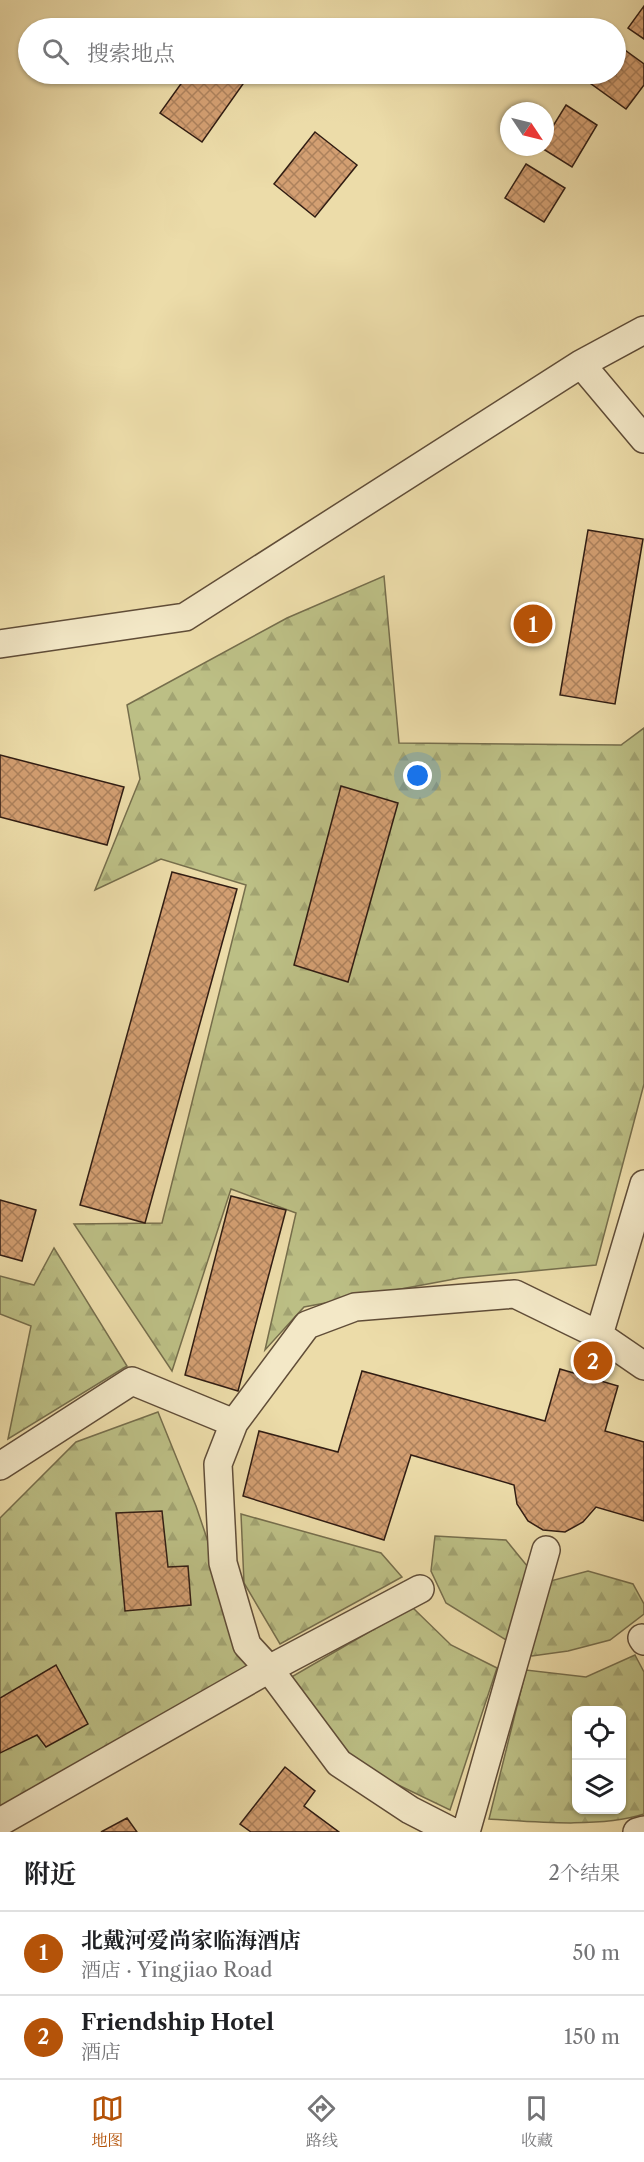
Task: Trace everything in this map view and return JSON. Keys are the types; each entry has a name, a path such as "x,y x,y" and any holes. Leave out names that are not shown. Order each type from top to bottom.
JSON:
{"street":[{"path":"0,644 185,617 581,364 644,330"},
{"path":"581,364 644,439"},
{"path":"599,1335 644,1184"},
{"path":"453,1832 410,1810 339,1763 269,1669 248,1645 222,1563 218,1464 234,1423 307,1325 355,1307 515,1294 599,1335 644,1366"},
{"path":"0,1466 132,1381 234,1423"},
{"path":"466,1832 546,1550"},
{"path":"0,1822 269,1669 420,1589"},
{"path":"637,1832 644,1830"}],"green space":[{"path":"384,576 399,743 621,745 644,728 644,1084 596,1265 460,1278 304,1307 265,1350 296,1213 231,1189 172,1371 74,1224 162,1223 246,885 161,859 95,890 140,779 127,705 287,618"},
{"path":"54,1248 127,1366 8,1439 31,1326 0,1314 0,1276 34,1285"},
{"path":"158,1412 196,1506 251,1669 0,1811 0,1518 76,1442"},
{"path":"241,1514 381,1553 402,1577 280,1644 244,1583"},
{"path":"435,1536 506,1540 532,1572 547,1582 588,1571 633,1584 644,1604 644,1614 610,1640 568,1651 532,1656 446,1603 431,1571"},
{"path":"412,1607 451,1645 497,1668 450,1810 392,1782 338,1747 288,1679"},
{"path":"635,1655 644,1672 644,1814 588,1823 489,1819 526,1670 586,1677"}],"building":[{"path":"644,6 644,39 628,28"},
{"path":"626,51 644,64 644,85 626,109 591,84 626,84"},
{"path":"181,84 243,84 202,142 160,113"},
{"path":"566,105 597,125 572,167 554,156 554,124"},
{"path":"315,132 357,165 315,217 274,184"},
{"path":"526,164 565,188 544,222 505,198"},
{"path":"588,530 643,539 615,704 560,695"},
{"path":"0,755 124,787 107,845 0,817"},
{"path":"341,786 398,803 348,982 294,965"},
{"path":"172,872 237,889 145,1223 80,1205"},
{"path":"231,1196 286,1210 238,1391 185,1375"},
{"path":"0,1200 36,1210 22,1261 0,1255"},
{"path":"560,1369 618,1386 605,1431 644,1442 644,1521 596,1507 583,1522 565,1532 543,1530 528,1521 517,1504 514,1485 411,1455 384,1540 243,1496 259,1431 338,1452 362,1371 545,1421"},
{"path":"162,1511 168,1567 188,1566 191,1605 125,1611 116,1513"},
{"path":"56,1665 88,1724 46,1747 37,1735 0,1753 0,1698"},
{"path":"285,1767 315,1791 304,1806 339,1832 251,1832 240,1824"},
{"path":"127,1818 137,1832 101,1832"}],"place":[{"name":"北戴河爱尚家临海酒店","path":"533,624"},
{"name":"Friendship Hotel","path":"593,1361"}]}
